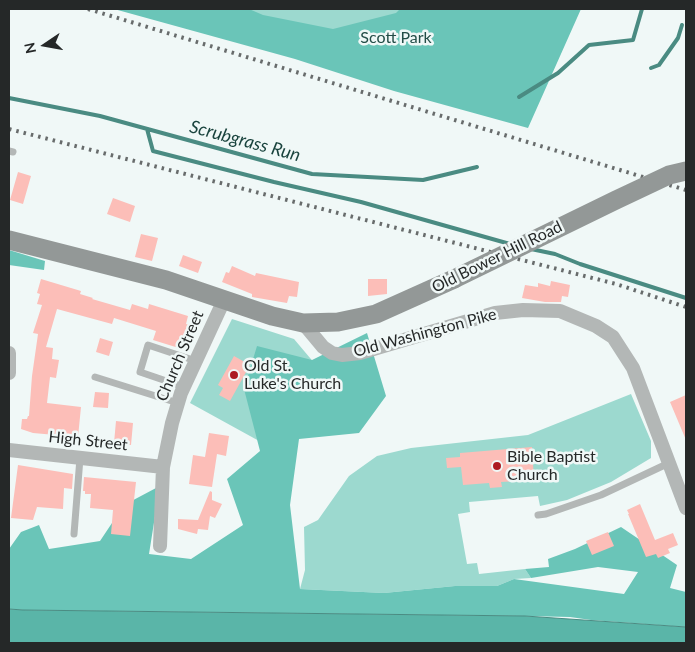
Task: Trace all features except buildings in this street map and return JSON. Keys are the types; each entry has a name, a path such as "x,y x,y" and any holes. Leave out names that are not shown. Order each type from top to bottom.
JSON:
{"street":[{"name":"Old Bower Hill Road","path":"302,323 338,322 376,314 454,279 669,175 686,171"},
{"path":"9,240 166,280 272,316 302,323"},
{"name":"Church Street","path":"160,546 163,467 172,423 184,387 224,300"},
{"name":"Old Washington Pike","path":"302,323 323,347 332,353 342,354 360,353 496,313 532,309 560,311 596,326 613,337 633,368 686,508"},
{"path":"9,353 9,373"},
{"name":"High Street","path":"9,450 163,467"}],"lane":[{"path":"184,387 140,372 148,345 196,361"},
{"path":"95,377 178,403"},
{"path":"74,534 80,458"},
{"path":"538,515 546,514 601,494 669,463"}],"green space":[{"path":"114,9 249,9 263,15 333,29 396,13 400,9 581,9 528,128 394,91 295,59"},
{"name":"Scott Park","path":"147,9 454,9 409,71"},
{"path":"9,250 45,261 44,270 9,265"},
{"path":"232,319 294,339 321,371 270,447 190,403"},
{"path":"367,333 386,396 359,433 299,439 290,505 300,589 384,593 455,586 497,586 514,579 624,594 638,572 598,567 531,578 525,569 549,567 548,559 575,549 621,527 677,565 670,588 686,592 686,627 570,617 9,609 9,549 21,532 39,525 49,549 100,541 124,505 156,488 159,491 149,554 191,559 243,525 227,479 260,451 244,389 257,346 312,360"},
{"path":"631,394 651,441 651,458 611,482 567,500 540,506 538,496 469,502 470,512 458,514 467,564 477,563 479,574 525,569 531,578 514,579 497,586 455,586 384,593 300,589 305,570 304,527 318,520 349,476 377,456 411,448 528,435"}],"shaded area":[{"path":"9,609 525,616 686,627 686,643 9,643"}],"waterway":[{"name":"Scrubgrass Run","path":"519,97 558,73 589,45 633,40 642,9"},
{"path":"651,68 659,65 678,38 682,25"},
{"name":"Scrubgrass Run","path":"9,98 100,116 312,174 423,180 477,167"},
{"path":"147,129 153,151 361,202 510,244"},
{"path":"531,249 555,254 580,264 686,298"}],"railway":[{"path":"88,9 686,190"},
{"path":"9,129 616,284 686,307"}],"place":[{"name":"Old St. Luke's Church","path":"234,375"},
{"name":"Bible Baptist Church","path":"497,466"}]}
